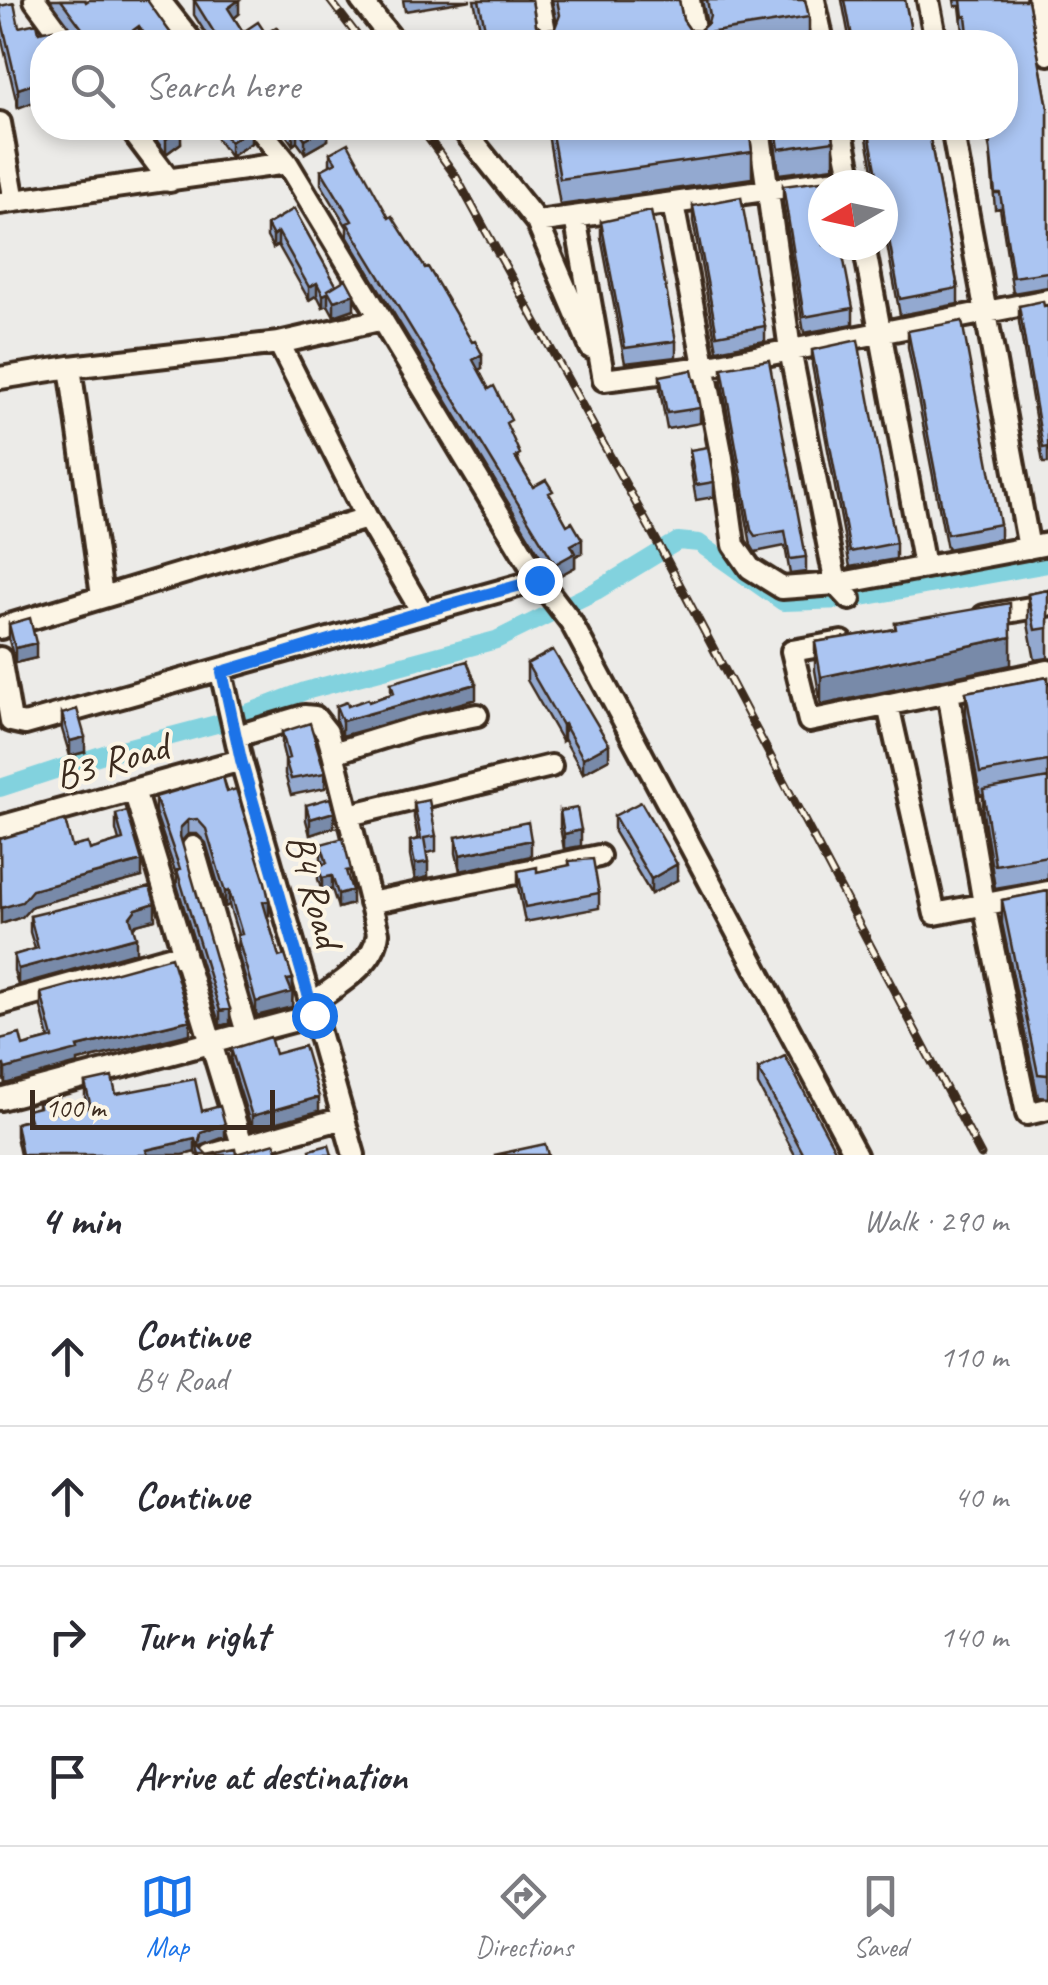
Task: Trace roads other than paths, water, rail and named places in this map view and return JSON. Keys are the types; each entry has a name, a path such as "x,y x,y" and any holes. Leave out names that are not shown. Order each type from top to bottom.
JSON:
{"street":[{"path":"34,0 57,30"},
{"path":"159,0 183,30"},
{"path":"361,0 385,30"},
{"path":"539,0 545,30"},
{"path":"689,0 694,30"},
{"path":"814,0 820,30"},
{"path":"928,0 934,30"},
{"path":"1038,0 1048,54"},
{"path":"0,123 7,202 287,163"},
{"path":"139,140 170,181"},
{"path":"269,140 287,163 546,589 571,622 856,1155"},
{"path":"472,140 537,222 604,380"},
{"path":"761,140 790,350 843,592"},
{"path":"844,140 851,170"},
{"path":"672,204 722,458 734,545 750,568 782,588 843,592 924,566 1039,546 986,312 954,140"},
{"path":"537,222 808,185"},
{"path":"576,216 604,380"},
{"path":"867,260 924,566"},
{"path":"604,380 704,367 1048,300"},
{"path":"0,378 279,343 380,320"},
{"path":"279,343 367,518 422,612"},
{"path":"70,367 102,596"},
{"path":"0,628 367,518"},
{"path":"0,658 8,710 12,722 18,725 222,672 422,612 546,589"},
{"path":"956,621 1048,605"},
{"path":"865,638 792,651 808,721 1048,671"},
{"name":"B4 Road","path":"222,672 241,760 354,1155"},
{"path":"948,692 984,904 1026,1114 1048,1109"},
{"path":"888,705 935,914 1048,892"},
{"path":"333,753 417,727 477,715"},
{"path":"0,1098 247,1033 313,1010 368,959 377,945 378,933 327,732 316,718 304,716 236,733"},
{"name":"B3 Road","path":"0,827 241,760"},
{"path":"349,815 550,766"},
{"path":"134,790 154,887 184,953 249,1150"},
{"path":"193,847 247,1033"},
{"path":"370,902 599,856"},
{"path":"0,1004 184,953"},
{"path":"211,1155 249,1150 344,1118"}],"waterway":[{"path":"0,788 107,753 224,722 305,691 496,640 596,591 678,541 699,543 783,602 845,600 1048,564"}],"railway":[{"path":"330,0 353,30"},
{"path":"430,140 455,175 654,536 981,1155"}]}
